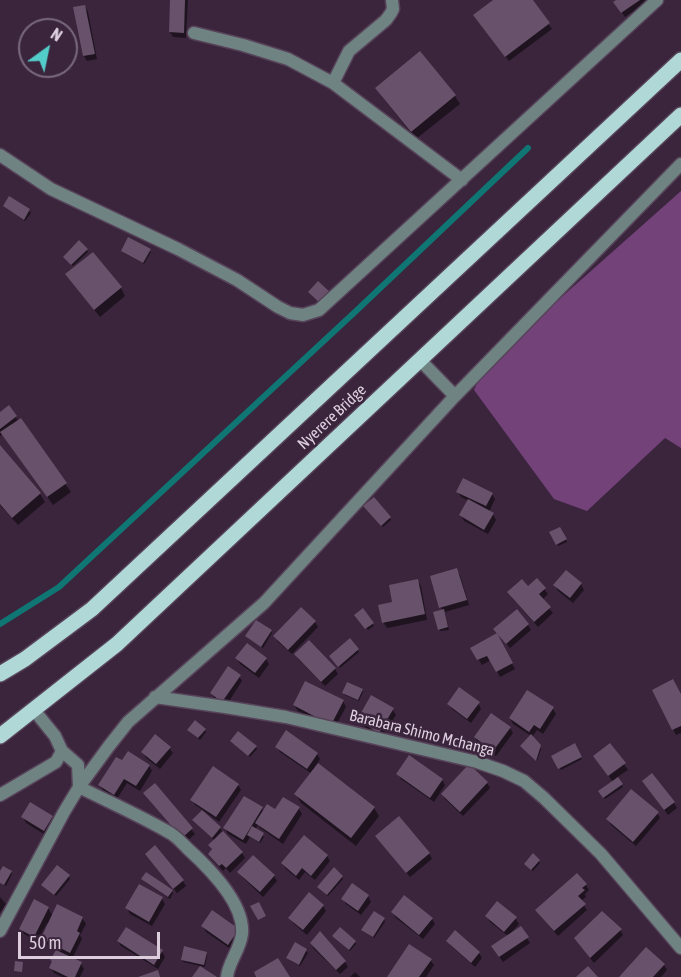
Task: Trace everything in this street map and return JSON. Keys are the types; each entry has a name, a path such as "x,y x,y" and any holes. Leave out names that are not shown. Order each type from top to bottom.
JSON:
{"main road":[{"name":"Nyerere Bridge","path":"0,674 25,659 92,609 681,60"},
{"name":"Nyerere Bridge","path":"0,736 117,644 681,115"}],"street":[{"path":"333,83 349,51 386,20 391,13 392,0"},
{"path":"0,155 51,189 178,249 237,280 278,308 303,315 319,310 657,0"},
{"path":"194,33 288,59 333,83 462,180"},
{"path":"0,931 79,787 128,722 264,603 456,396 681,164"},
{"path":"420,360 456,396"},
{"name":"Barabara Shimo Mchanga","path":"155,697 286,717 477,762 524,781 601,854 681,948"},
{"path":"34,710 55,736 62,751 78,765 79,787"},
{"path":"0,795 56,762 62,751"},
{"path":"79,787 172,834 205,864 222,884 240,914 242,933 237,954 227,972 227,977"}],"shaded area":[{"path":"681,191 681,448 665,438 587,511 554,499 474,390 485,365"}],"building":[{"path":"170,0 185,0 184,33 169,32"},
{"path":"493,0 533,0 550,23 505,57 473,15"},
{"path":"640,0 621,13 613,2"},
{"path":"85,5 95,54 83,56 78,18 75,18 73,7"},
{"path":"420,51 456,95 411,132 375,88"},
{"path":"9,196 30,209 24,220 3,206"},
{"path":"128,237 151,249 143,263 121,251"},
{"path":"79,240 88,249 71,265 63,257"},
{"path":"93,252 122,287 94,310 65,274"},
{"path":"318,281 331,293 321,304 308,292"},
{"path":"9,405 17,416 0,429 0,412"},
{"path":"21,418 67,483 47,497 0,432"},
{"path":"0,445 41,493 12,518 0,504"},
{"path":"463,478 493,493 486,506 456,492"},
{"path":"374,497 391,517 381,526 363,506"},
{"path":"468,499 494,513 484,530 459,515"},
{"path":"560,527 567,539 556,545 549,532"},
{"path":"457,568 467,600 439,608 430,576"},
{"path":"566,570 582,583 570,598 553,585"},
{"path":"537,578 546,588 539,594 551,607 534,622 507,592 522,579 528,586"},
{"path":"418,579 425,614 382,623 378,605 392,602 389,585"},
{"path":"301,607 316,621 288,650 273,636"},
{"path":"363,608 374,623 365,629 354,615"},
{"path":"444,609 448,627 438,630 433,612"},
{"path":"517,609 529,624 506,644 493,629"},
{"path":"256,620 272,630 261,647 245,636"},
{"path":"497,633 513,663 496,672 487,656 477,660 470,648"},
{"path":"350,638 359,649 338,667 329,656"},
{"path":"309,640 336,668 321,682 294,654"},
{"path":"247,643 267,658 255,673 235,658"},
{"path":"228,666 241,675 222,702 210,693"},
{"path":"673,679 681,694 681,726 672,730 652,690"},
{"path":"305,681 344,700 331,725 293,705"},
{"path":"347,682 363,689 358,700 342,693"},
{"path":"459,687 480,702 467,719 447,704"},
{"path":"527,690 554,707 540,729 534,725 529,732 509,718"},
{"path":"371,695 394,708 379,733 357,720"},
{"path":"491,713 511,727 493,751 474,737"},
{"path":"195,720 206,729 198,738 187,730"},
{"path":"286,730 318,753 307,769 275,747"},
{"path":"238,731 257,746 248,756 230,741"},
{"path":"155,734 171,747 156,764 141,752"},
{"path":"531,734 541,745 536,761 520,746"},
{"path":"575,743 582,757 558,769 551,756"},
{"path":"610,743 626,763 608,776 593,756"},
{"path":"128,751 150,765 136,786 124,779 114,795 98,785 116,757 122,760"},
{"path":"409,755 443,779 430,798 396,774"},
{"path":"318,763 375,807 351,838 294,794"},
{"path":"469,764 488,782 460,812 441,794"},
{"path":"213,766 239,784 216,817 190,800"},
{"path":"652,773 675,802 664,810 642,781"},
{"path":"618,777 623,784 603,798 598,791"},
{"path":"155,783 193,828 182,838 143,793"},
{"path":"631,789 659,812 633,842 606,819"},
{"path":"244,796 263,807 243,840 223,828"},
{"path":"283,797 300,807 279,839 255,823 267,804 275,809"},
{"path":"30,802 53,816 44,831 21,817"},
{"path":"202,810 221,827 212,838 192,820"},
{"path":"399,816 430,853 406,873 375,836"},
{"path":"252,826 264,833 259,842 247,835"},
{"path":"223,831 243,852 226,868 222,864 219,866 208,854 212,849 208,845"},
{"path":"304,835 328,855 311,876 302,868 296,876 281,863"},
{"path":"155,845 184,880 173,889 145,854"},
{"path":"533,853 540,860 531,870 524,864"},
{"path":"253,855 275,875 260,892 237,872"},
{"path":"57,865 70,875 54,895 41,885"},
{"path":"3,866 12,871 4,885 0,883 0,871"},
{"path":"334,867 343,876 327,895 317,887"},
{"path":"146,872 173,890 168,897 141,879"},
{"path":"577,873 587,884 582,888 585,890 578,896 586,904 554,931 535,910"},
{"path":"352,883 369,895 358,911 341,899"},
{"path":"139,884 163,897 149,922 125,908"},
{"path":"309,892 324,905 303,930 288,918"},
{"path":"404,895 433,918 419,935 391,912"},
{"path":"34,899 49,907 34,937 19,929"},
{"path":"497,901 517,917 504,932 485,916"},
{"path":"259,902 266,916 258,920 250,906"},
{"path":"57,904 83,917 77,931 80,933 70,953 41,938"},
{"path":"212,910 239,929 228,945 201,926"},
{"path":"374,911 385,918 373,937 361,930"},
{"path":"602,911 622,929 590,958 574,938"},
{"path":"521,926 529,937 499,957 491,946"},
{"path":"126,927 163,950 154,965 117,941"},
{"path":"340,927 356,941 349,950 332,936"},
{"path":"455,930 480,952 471,963 446,941"},
{"path":"320,931 346,961 336,970 310,943"},
{"path":"295,942 307,949 299,965 286,958"},
{"path":"409,944 432,959 419,977 387,977"},
{"path":"184,946 207,952 204,965 181,960"},
{"path":"646,947 665,964 653,977 619,977"},
{"path":"56,950 82,962 75,977 68,977 49,968 52,961 50,960"},
{"path":"278,958 290,977 256,977 254,972"},
{"path":"15,961 23,962 22,972 14,971"},
{"path":"200,966 217,977 192,977"},
{"path":"588,966 598,977 576,977"},
{"path":"158,970 160,977 138,977"}],"waterway":[{"path":"0,624 59,587 528,148"}]}
